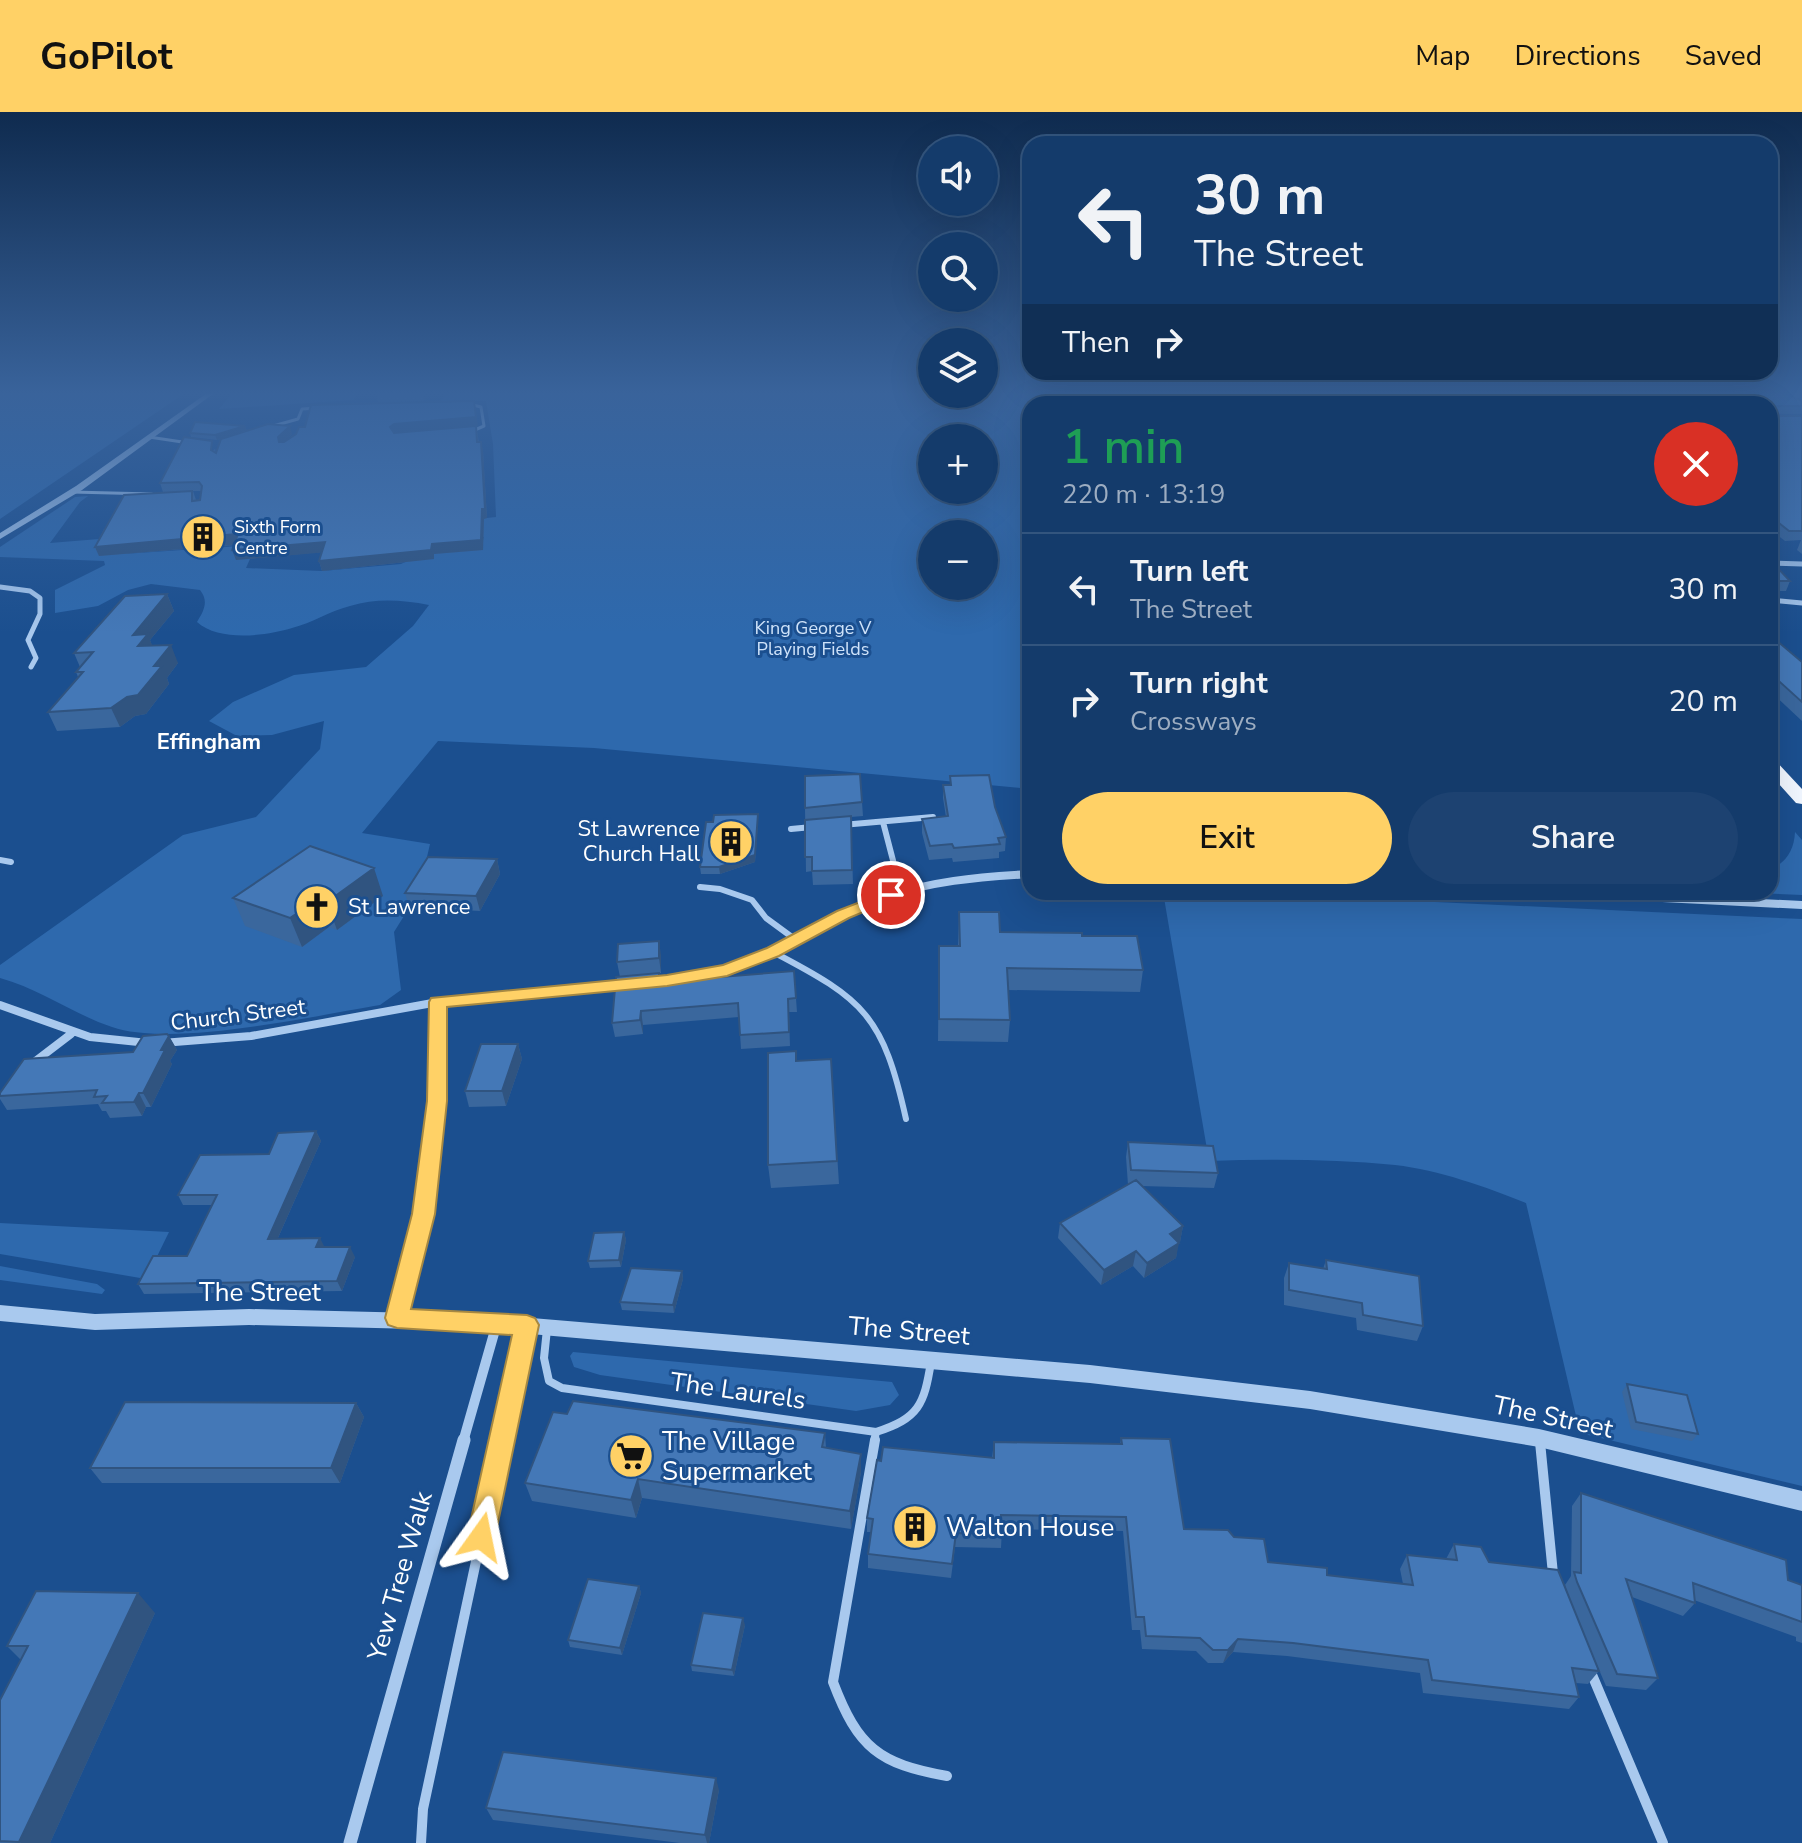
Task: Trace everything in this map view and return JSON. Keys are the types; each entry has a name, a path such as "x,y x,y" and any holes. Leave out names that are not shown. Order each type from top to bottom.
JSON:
{"main road":[{"path":"1778,773 1802,799"}],"street":[{"path":"0,537 100,472"},
{"path":"1778,563 1802,564"},
{"path":"0,587 30,591 40,598 40,614 28,640 36,658 31,667"},
{"path":"1778,600 1791,601 1800,606"},
{"path":"837,826 933,817"},
{"path":"883,822 892,865 906,889"},
{"path":"791,829 822,827"},
{"path":"0,860 11,862"},
{"name":"Church Street","path":"0,1005 99,1042 133,1044 251,1036 438,1002 699,976 727,970 773,952 843,914 906,889 970,878 1022,875"},
{"path":"1703,900 1802,905"},
{"path":"397,1318 423,1214 437,1101 438,1002"},
{"path":"28,1067 71,1034"},
{"name":"The Street","path":"0,1313 95,1322 249,1317 397,1318 537,1326 931,1359 1310,1400 1539,1438 1802,1501"},
{"name":"Yew Tree Walk","path":"350,1843 497,1323"}],"lane":[{"path":"72,492 151,493 157,496"},
{"path":"99,499 109,493"},
{"path":"700,887 720,889 752,900 766,918 796,940"},
{"path":"773,952 836,984 858,1002 889,1048 906,1119"},
{"path":"421,1843 423,1809 537,1326"},
{"name":"The Laurels","path":"537,1326 549,1381 562,1388 876,1432"},
{"path":"931,1359 925,1400 906,1423 876,1432 833,1682 843,1712 868,1744 899,1766 947,1776"},
{"path":"1539,1438 1556,1585"},
{"path":"1586,1661 1663,1843"}],"green space":[{"path":"0,472 69,472 0,519"},
{"name":"King George V Playing Fields","path":"494,472 918,472 918,504 998,504 998,472 1022,472 1022,808 1020,788 594,748 438,741 362,833 430,844 424,870 432,871 394,932 401,990 380,1005 244,1028 170,1034 138,1033 98,1022 29,988 0,978 0,965 183,835 256,817 320,749 324,721 272,735 237,736 209,721 233,702 294,675 366,667 413,626 429,605 399,601 360,603 281,631 243,636 217,632 197,622 204,606 200,590 151,584 128,590 98,606 55,613 55,590 105,565 104,561 0,557 0,547 75,497 88,496 80,502 50,543 99,539 104,529 110,528 123,554 241,546 253,552 246,568 322,571 401,564 435,548 483,540 484,537 427,542 477,519 496,517"},
{"path":"1795,832 1802,840 1802,895 1778,894 1778,865 1793,844"},
{"path":"1164,900 1393,900 1802,919 1802,1486 1580,1433 1526,1203 1479,1185 1412,1167 1302,1160 1209,1161"},
{"path":"0,1223 169,1232 146,1279 0,1254"},
{"path":"0,1266 97,1284 105,1290 102,1294 0,1280"},
{"path":"573,1352 892,1382 899,1395 890,1405 856,1411 600,1375 574,1367 570,1356"}],"building":[{"path":"166,472 483,472 485,509 482,509 481,540 432,544 431,550 319,561 325,542 232,550 238,534 95,547 124,495 192,491 192,501 200,500 202,486 199,482 160,483"},
{"path":"1778,472 1802,472 1802,531 1789,531 1778,522"},
{"path":"1778,568 1790,581 1778,581"},
{"path":"167,594 133,635 148,634 138,646 171,645 154,666 162,666 138,695 127,697 111,708 48,712 83,672 76,672 93,652 74,653 125,596"},
{"path":"1778,642 1802,662 1802,702 1778,680"},
{"path":"860,774 862,802 805,808 805,776"},
{"path":"989,775 995,807 1006,837 998,838 1000,844 954,848 952,844 930,846 922,819 948,816 943,785 951,785 950,776"},
{"name":"St Lawrence Church Hall","path":"758,814 755,855 719,867 700,867 706,822 713,822 714,815"},
{"path":"851,816 852,870 812,871 812,857 805,857 805,820"},
{"path":"310,846 374,868 327,902 318,899 290,918 233,898"},
{"path":"428,857 497,859 476,896 405,893"},
{"path":"959,912 999,912 1000,932 1137,936 1143,970 1007,968 1010,1020 939,1019 939,946 960,946"},
{"path":"659,941 659,958 617,962 618,944"},
{"path":"794,971 796,998 788,999 789,1032 740,1035 738,1003 641,1011 640,1020 612,1023 616,977 659,973 659,982"},
{"path":"143,1036 169,1036 161,1050 165,1050 143,1093 139,1093 134,1102 102,1103 107,1096 94,1097 97,1090 0,1096 24,1059 133,1052"},
{"path":"481,1044 518,1044 502,1091 465,1091"},
{"path":"796,1051 796,1061 831,1059 837,1161 768,1165 768,1053"},
{"path":"316,1131 268,1239 320,1238 316,1247 350,1247 337,1281 138,1284 153,1256 187,1256 217,1195 178,1195 200,1155 269,1154 278,1133"},
{"path":"1128,1142 1213,1146 1218,1173 1131,1170"},
{"path":"1136,1180 1183,1226 1170,1234 1179,1243 1147,1263 1136,1251 1104,1270 1060,1223"},
{"path":"624,1232 619,1260 588,1261 594,1233"},
{"path":"1326,1260 1419,1276 1423,1326 1363,1315 1362,1303 1289,1290 1289,1263 1327,1269"},
{"path":"631,1268 682,1271 673,1305 620,1302"},
{"path":"1627,1384 1687,1395 1698,1434 1636,1422"},
{"path":"573,1401 825,1433 822,1447 861,1454 850,1511 638,1479 631,1500 525,1483 553,1412 567,1414"},
{"path":"125,1402 356,1403 331,1468 90,1468"},
{"path":"1121,1438 1170,1439 1184,1529 1228,1530 1234,1537 1264,1539 1268,1562 1327,1568 1327,1575 1413,1585 1407,1555 1457,1560 1454,1544 1481,1547 1489,1562 1558,1570 1599,1671 1572,1668 1579,1697 1432,1680 1428,1660 1238,1639 1228,1650 1213,1650 1200,1638 1146,1636 1144,1617 1136,1617 1126,1517 1001,1515 1002,1534 956,1533 952,1564 868,1554 873,1519 867,1518 877,1460 881,1461 883,1447 994,1458 994,1442 1122,1444"},
{"path":"1581,1493 1786,1560 1788,1580 1802,1585 1802,1622 1693,1583 1695,1603 1626,1579 1658,1678 1617,1674 1574,1572 1581,1573"},
{"path":"588,1579 639,1586 620,1648 568,1640"},
{"path":"36,1591 138,1593 19,1842 0,1841 0,1700 28,1646 7,1646"},
{"path":"703,1613 743,1618 732,1670 691,1665"},
{"path":"503,1752 716,1778 705,1835 486,1808"}],"place":[{"name":"Sixth Form Centre","path":"203,537"},
{"name":"St Lawrence Church Hall","path":"731,842"},
{"name":"St Lawrence","path":"317,907"},
{"name":"The Village Supermarket","path":"631,1456"},
{"name":"Walton House","path":"915,1527"}],"district":[{"name":"Effingham","path":"209,742"}],"route":[{"path":"481,1537 527,1325 397,1318 423,1214 437,1101 438,1002 667,980 727,970 773,952 843,914 891,895"}]}
